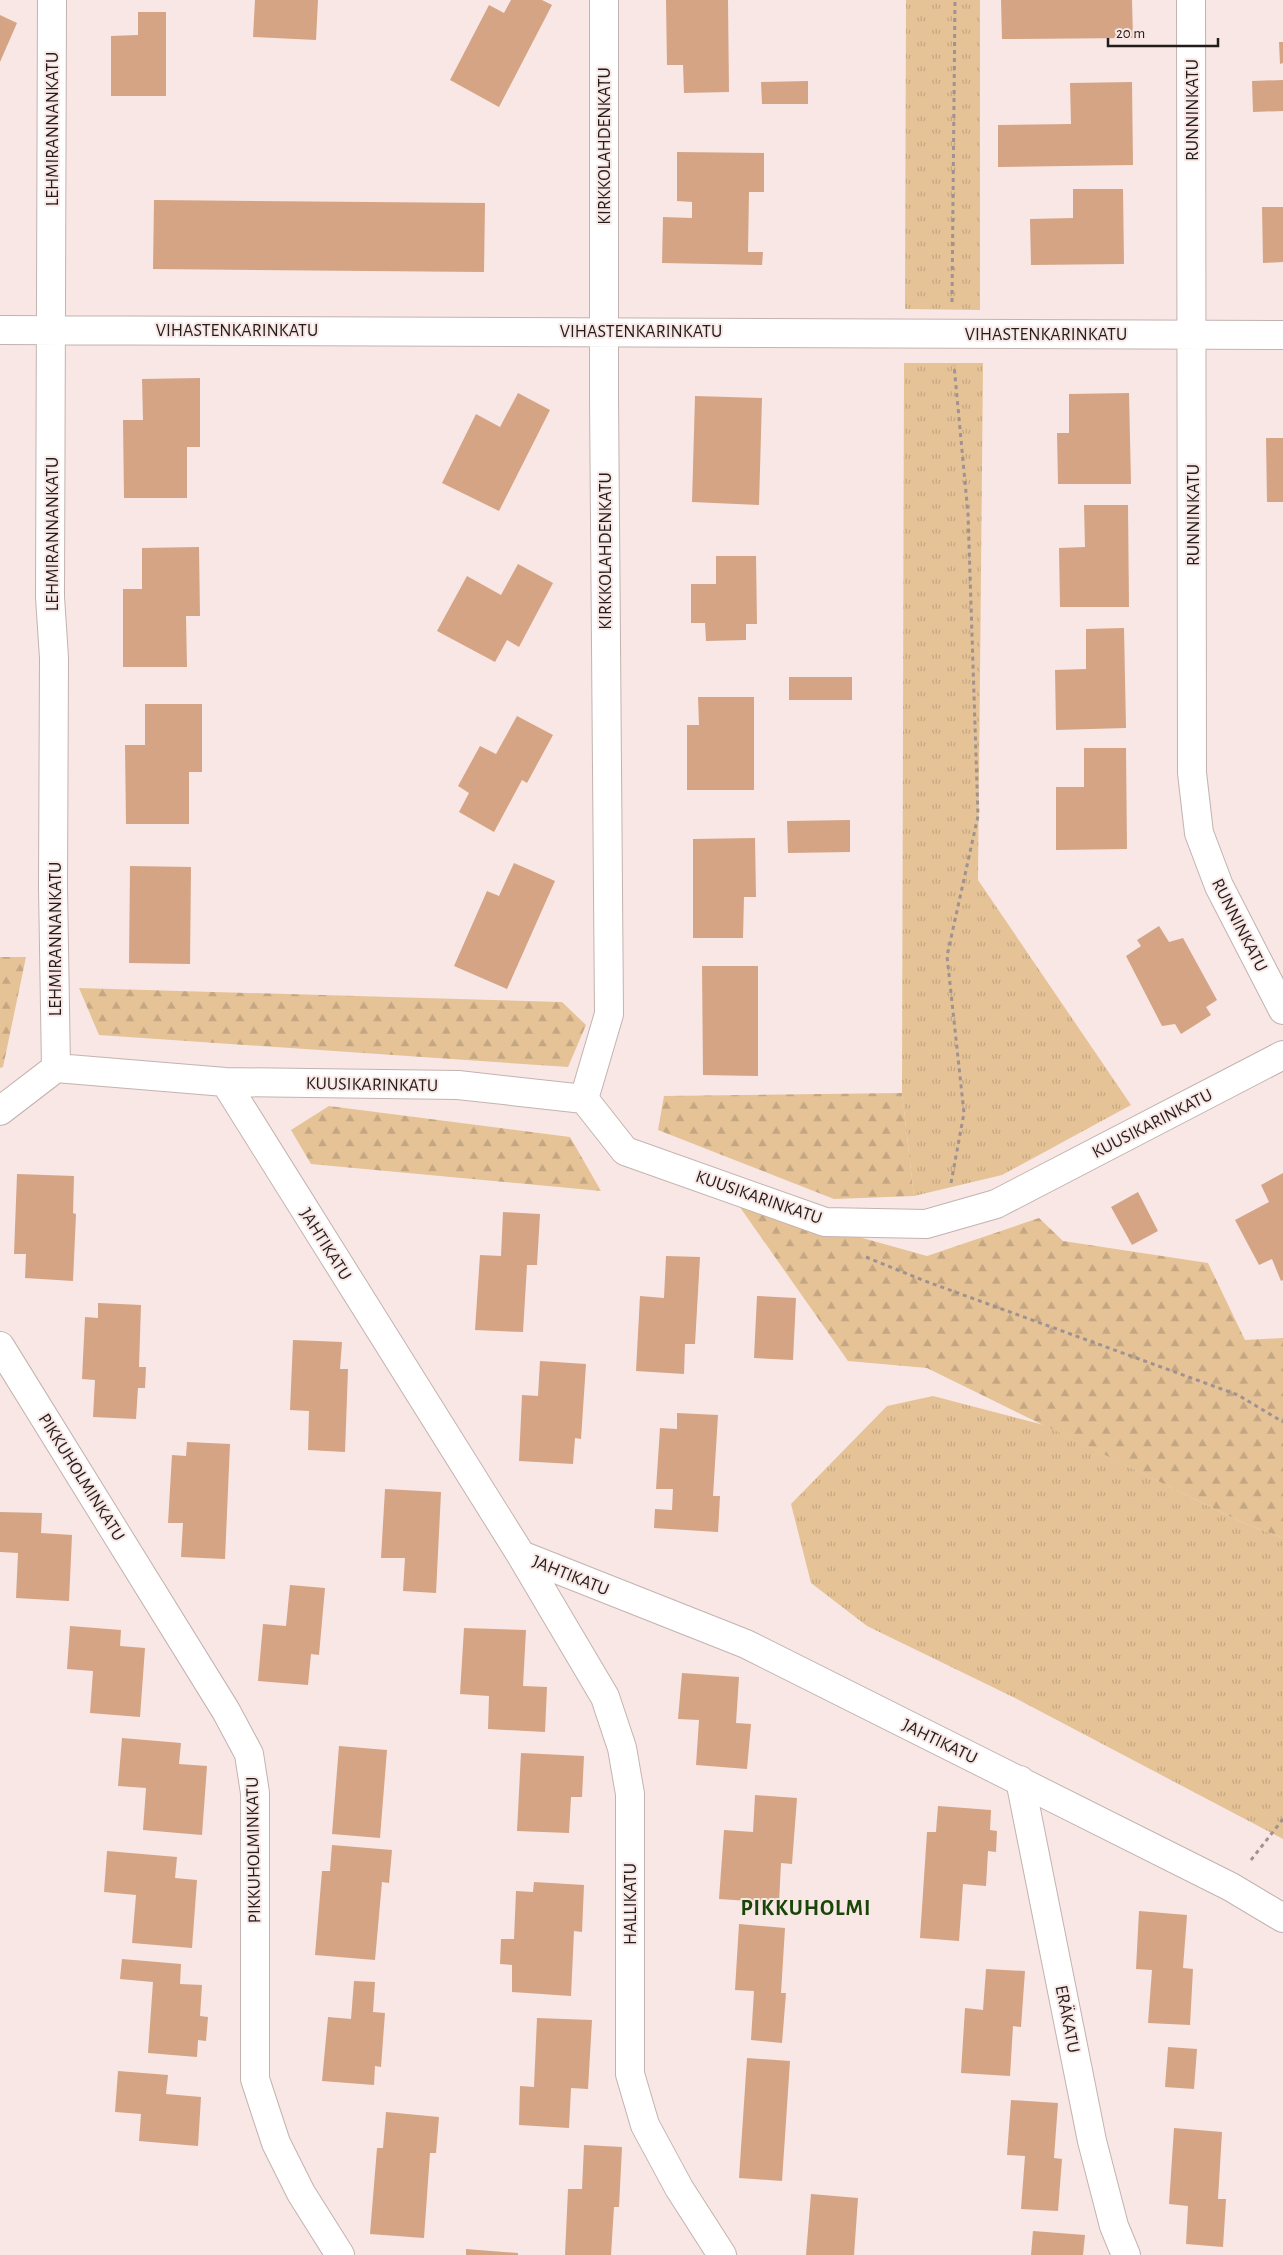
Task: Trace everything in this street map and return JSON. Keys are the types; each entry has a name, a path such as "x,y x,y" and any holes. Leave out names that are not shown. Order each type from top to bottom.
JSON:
{"street":[{"name":"LEHMIRANNANKATU","path":"52,0 50,597 54,658 52,887 56,1068"},
{"name":"KIRKKOLAHDENKATU","path":"584,1099 609,1014 603,331 604,0"},
{"name":"RUNNINKATU","path":"1192,0 1192,773 1199,833 1219,886 1283,1010"},
{"name":"VIHASTENKARINKATU","path":"0,330 1283,335"},
{"name":"KUUSIKARINKATU","path":"225,1082 458,1086 584,1099 626,1150 825,1222 926,1224 996,1204 1283,1055"},
{"path":"0,1111 56,1068 225,1082"},
{"name":"JAHTIKATU","path":"225,1082 521,1555 746,1644 1231,1887 1283,1918"},
{"name":"PIKKUHOLMINKATU","path":"0,1346 226,1711 249,1754 255,1793 255,2079 276,2143 288,2168 301,2193 340,2255"},
{"name":"HALLIKATU","path":"521,1555 604,1697 622,1748 630,1794 630,2074 645,2125 679,2188 722,2255"},
{"name":"ERÄKATU","path":"1020,1780 1092,2141 1114,2226 1126,2255"}],"path":[{"path":"944,1219 964,1113 947,956 978,816 968,514 951,333 955,0"},
{"path":"864,1256 925,1281 1238,1395 1283,1422"},
{"path":"1231,1887 1283,1819"}],"green space":[{"path":"906,0 980,0 980,310 905,309"},
{"path":"904,363 983,363 978,880 1131,1105 1002,1175 914,1196 902,1093"},
{"path":"0,957 26,957 3,1067 0,1068"},
{"path":"79,988 562,1002 586,1025 568,1067 99,1035"},
{"path":"902,1093 914,1196 834,1199 658,1130 664,1096"},
{"path":"329,1106 570,1137 601,1191 311,1164 291,1130"},
{"path":"737,1203 927,1256 1039,1218 1063,1241 1208,1263 1245,1340 1283,1338 1283,1538 1241,1522 927,1368 848,1361"},
{"path":"933,1396 1044,1425 1241,1522 1283,1538 1283,1839 1015,1698 867,1626 811,1583 791,1504 887,1406"}],"building":[{"path":"255,0 318,0 316,40 253,37"},
{"path":"511,0 542,0 552,5 499,107 450,80 489,5 504,13"},
{"path":"666,0 728,0 729,92 684,93 683,65 667,65"},
{"path":"1001,0 1132,0 1133,38 1002,39"},
{"path":"138,12 166,12 166,96 111,96 111,36 138,35"},
{"path":"0,15 17,23 0,62"},
{"path":"1279,42 1283,42 1283,63 1280,64"},
{"path":"1283,80 1283,111 1253,112 1252,81"},
{"path":"808,81 808,104 762,104 761,82"},
{"path":"1132,82 1133,165 998,167 998,125 1071,124 1070,83"},
{"path":"677,152 764,153 764,192 749,192 748,252 763,252 762,265 662,263 663,217 692,218 692,202 677,201"},
{"path":"1073,189 1123,189 1124,264 1031,265 1030,219 1073,218"},
{"path":"154,200 485,203 484,272 153,269"},
{"path":"1262,207 1283,207 1283,262 1263,263"},
{"path":"200,378 200,447 187,447 187,498 124,498 123,420 143,420 142,379"},
{"path":"518,393 550,410 499,511 442,483 476,414 500,427"},
{"path":"1129,393 1131,484 1058,484 1057,433 1069,433 1069,394"},
{"path":"695,396 762,398 759,505 692,502"},
{"path":"1266,438 1283,438 1283,502 1267,502"},
{"path":"1084,505 1128,505 1129,607 1060,607 1059,548 1085,547"},
{"path":"199,547 200,616 186,616 187,667 123,667 123,589 142,589 142,548"},
{"path":"716,556 756,556 757,624 746,624 746,640 706,641 705,623 691,623 691,584 716,584"},
{"path":"518,564 553,583 519,647 507,640 495,662 437,631 467,576 501,595"},
{"path":"1124,628 1126,728 1056,730 1055,670 1086,669 1086,629"},
{"path":"789,677 852,677 852,700 789,700"},
{"path":"698,697 754,697 754,790 687,790 687,725 699,725"},
{"path":"145,704 202,704 202,772 189,772 189,824 126,824 125,745 145,745"},
{"path":"517,716 553,735 527,783 522,780 494,832 459,812 469,793 458,786 480,746 496,754"},
{"path":"1084,748 1126,748 1127,849 1056,850 1056,787 1084,787"},
{"path":"850,820 850,852 788,853 787,821"},
{"path":"755,838 756,897 744,897 743,938 693,938 693,839"},
{"path":"514,863 555,881 507,989 454,966 487,891 499,896"},
{"path":"130,866 191,867 190,964 129,963"},
{"path":"1159,926 1169,942 1183,938 1217,1000 1206,1007 1211,1015 1181,1034 1175,1024 1162,1026 1126,956 1141,946 1137,940"},
{"path":"702,966 758,966 758,1076 703,1075"},
{"path":"1283,1173 1283,1280 1281,1281 1272,1259 1259,1265 1235,1220 1269,1202 1261,1185"},
{"path":"17,1174 74,1176 73,1213 76,1214 73,1281 25,1278 26,1254 14,1254"},
{"path":"1138,1192 1158,1231 1132,1245 1111,1207"},
{"path":"503,1212 540,1214 537,1265 527,1265 523,1332 475,1330 480,1255 501,1256"},
{"path":"666,1256 700,1257 695,1344 685,1344 684,1374 636,1371 640,1296 664,1298"},
{"path":"757,1296 796,1298 793,1360 754,1358"},
{"path":"98,1303 141,1305 139,1367 146,1367 145,1388 138,1388 136,1419 93,1417 95,1380 82,1379 85,1317 98,1318"},
{"path":"293,1340 342,1342 340,1369 348,1369 345,1452 308,1450 309,1411 290,1410"},
{"path":"540,1361 586,1364 581,1439 575,1438 573,1464 519,1461 522,1395 538,1396"},
{"path":"677,1413 718,1415 713,1496 720,1496 718,1532 654,1528 655,1509 672,1510 673,1489 656,1489 660,1428 677,1429"},
{"path":"187,1442 230,1444 225,1559 181,1557 183,1523 168,1523 172,1455 186,1456"},
{"path":"385,1489 441,1492 436,1593 403,1591 405,1558 381,1558"},
{"path":"0,1512 42,1513 41,1533 72,1535 69,1601 16,1598 18,1553 0,1552"},
{"path":"290,1585 325,1588 319,1655 311,1654 308,1685 258,1681 263,1624 286,1626"},
{"path":"70,1626 121,1630 120,1646 145,1648 140,1717 90,1713 93,1671 67,1669"},
{"path":"464,1628 526,1630 523,1686 547,1687 545,1732 488,1729 489,1696 460,1694"},
{"path":"682,1673 739,1677 736,1723 751,1724 747,1769 696,1765 699,1720 678,1719"},
{"path":"122,1738 181,1743 179,1764 207,1766 202,1835 143,1830 146,1788 118,1786"},
{"path":"339,1746 387,1750 380,1838 332,1834"},
{"path":"521,1753 584,1756 582,1797 571,1797 569,1833 517,1831"},
{"path":"755,1795 797,1798 792,1864 781,1863 779,1903 719,1899 724,1830 753,1832"},
{"path":"938,1806 991,1810 990,1830 997,1831 996,1852 988,1851 986,1886 963,1884 959,1941 920,1938 927,1832 936,1832"},
{"path":"332,1845 392,1850 389,1883 382,1882 375,1960 315,1955 322,1871 330,1871"},
{"path":"107,1851 177,1857 175,1878 197,1880 192,1948 132,1943 136,1895 104,1892"},
{"path":"534,1882 584,1885 582,1932 574,1931 571,1996 512,1992 512,1965 500,1964 501,1939 514,1939 516,1891 533,1892"},
{"path":"1139,1911 1187,1915 1183,1968 1193,1969 1190,2025 1148,2023 1152,1970 1136,1969"},
{"path":"739,1924 785,1928 781,1993 786,1993 782,2043 751,2040 754,1991 735,1990"},
{"path":"122,1959 181,1964 180,1984 202,1985 200,2016 208,2017 206,2041 198,2040 197,2057 148,2053 153,1982 120,1979"},
{"path":"986,1969 1025,1971 1021,2027 1013,2026 1010,2076 961,2073 965,2008 983,2010"},
{"path":"354,1981 375,1982 373,2012 385,2013 381,2067 375,2066 374,2085 322,2081 328,2017 351,2019"},
{"path":"537,2018 592,2020 588,2089 571,2088 569,2128 519,2125 520,2086 534,2087"},
{"path":"1168,2047 1197,2049 1194,2089 1165,2087"},
{"path":"747,2058 790,2061 782,2181 739,2178"},
{"path":"118,2071 168,2075 166,2094 201,2097 198,2146 139,2141 141,2114 115,2112"},
{"path":"1011,2100 1058,2103 1054,2158 1062,2159 1058,2211 1021,2209 1025,2156 1007,2155"},
{"path":"386,2112 439,2117 436,2153 430,2153 424,2238 370,2234 377,2148 383,2148"},
{"path":"1174,2128 1222,2132 1218,2199 1226,2199 1223,2247 1186,2244 1188,2206 1169,2204"},
{"path":"584,2145 622,2147 619,2207 614,2207 611,2255 565,2255 568,2189 582,2189"},
{"path":"811,2194 858,2198 854,2255 806,2255"},
{"path":"1033,2231 1085,2235 1083,2255 1031,2255"},
{"path":"466,2249 518,2253 518,2255 466,2255"}],"district":[{"name":"PIKKUHOLMI","path":"806,1907"}]}
